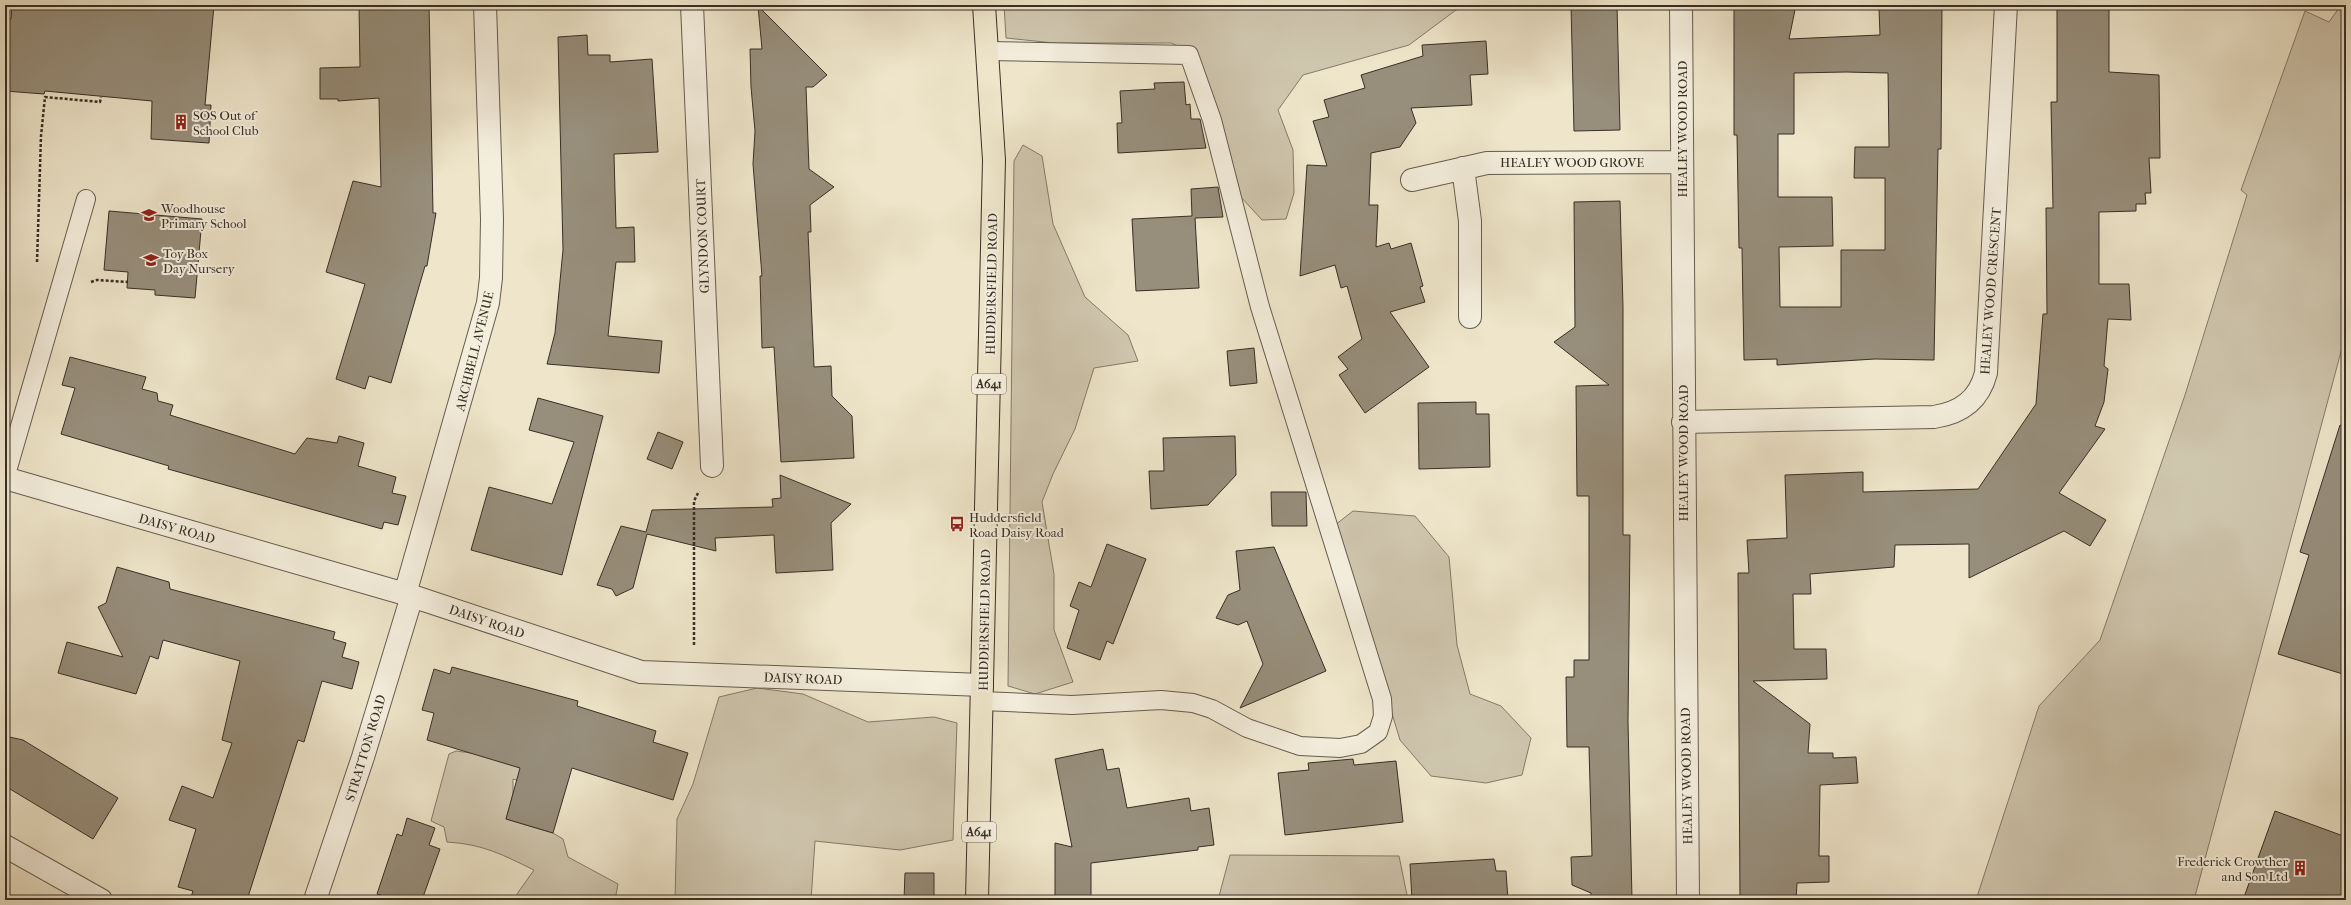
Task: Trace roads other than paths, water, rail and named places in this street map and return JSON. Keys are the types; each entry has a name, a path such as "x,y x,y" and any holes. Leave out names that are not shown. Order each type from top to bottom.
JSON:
{"main road":[{"name":"HUDDERSFIELD ROAD","path":"977,900 994,160 984,5"}],"street":[{"name":"ARCHBELL AVENUE","path":"409,595 488,303 492,278 492,219 485,5"},
{"name":"GLYNDON COURT","path":"692,5 712,466"},
{"name":"HEALEY WOOD ROAD","path":"1681,5 1683,422 1688,900"},
{"name":"HEALEY WOOD CRESCENT","path":"1683,422 1934,417 1962,409 1976,397 1986,373 2006,5"},
{"name":"HEALEY WOOD GROVE","path":"1412,180 1487,163 1682,162"},
{"path":"1463,168 1470,221 1470,317"},
{"name":"DAISY ROAD","path":"5,478 409,595 641,672 694,674 982,693"},
{"name":"STRATTON ROAD","path":"315,900 363,757 409,595"},
{"path":"5,846 101,900"}],"lane":[{"path":"982,693 1072,705 1161,700 1193,703 1212,710 1247,728 1300,746 1340,748 1361,744 1378,732 1383,716 1382,699 1260,307 1212,120 1189,55 987,50"},
{"path":"5,478 86,199"}],"place":[{"name":"SOS Out of School Club","path":"181,122"},
{"name":"Woodhouse Primary School","path":"149,215"},
{"name":"Toy Box Day Nursery","path":"151,260"},
{"name":"Huddersfield Road Daisy Road","path":"957,524"},
{"name":"Frederick Crowther and Son Ltd","path":"2300,868"}]}
